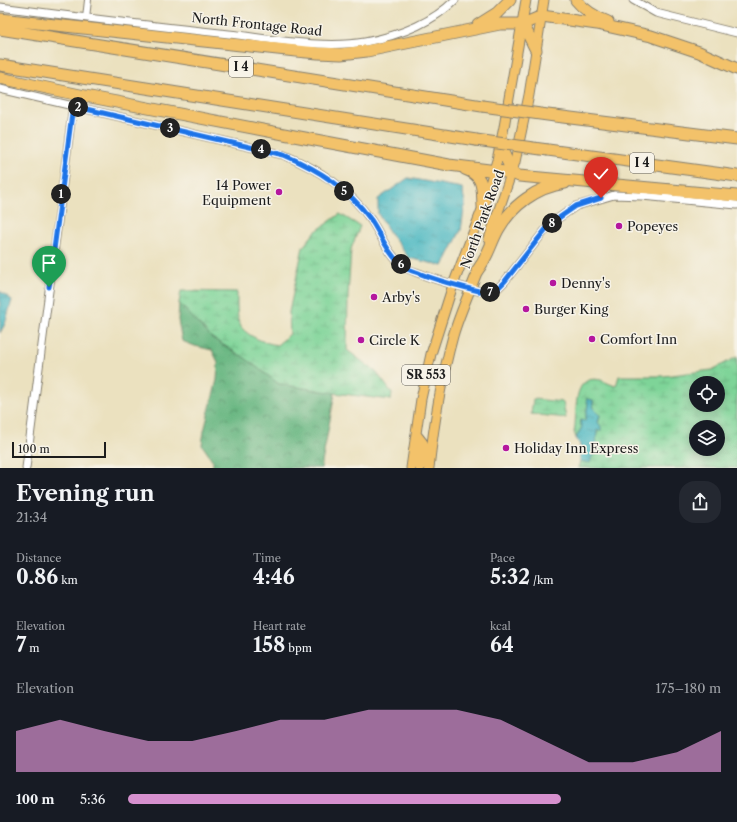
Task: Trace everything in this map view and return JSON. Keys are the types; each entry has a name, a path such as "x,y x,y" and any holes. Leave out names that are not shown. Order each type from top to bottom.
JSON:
{"highway":[{"path":"470,30 497,13 510,0"},
{"path":"576,0 591,14 606,21 671,39 737,65"},
{"path":"0,19 122,33 341,54 367,51 500,24 523,24 542,16 597,24 651,36 699,52 737,69"},
{"path":"523,24 536,50"},
{"name":"I 4","path":"0,29 482,106 737,139"},
{"name":"I 4","path":"0,65 476,140 737,176"},
{"path":"0,78 183,116 449,165 513,173 519,176 737,196"},
{"path":"500,146 513,173"},
{"path":"449,165 474,172 482,186 483,207"},
{"path":"477,271 485,261 499,230 510,213 519,204 525,199 546,188 558,184 576,182"}],"main road":[{"name":"North Park Road","path":"411,468 421,399 431,354 453,285 483,207 494,171 523,24 526,0"},
{"name":"North Park Road","path":"429,468 434,422 442,379 453,336 513,173 522,130 544,0"},
{"path":"416,434 423,443 420,468"}],"street":[{"path":"86,18 88,0"},
{"name":"North Frontage Road","path":"0,7 272,39 322,44 343,44 365,42 404,31 433,17 455,0"},
{"path":"633,0 656,13 737,33"},
{"path":"0,89 284,155 307,165 334,182 353,199 370,220 396,259 405,268 438,281 483,292 496,290 505,281 550,224 576,206 614,195 642,196 737,205"},
{"path":"26,468 73,106"}],"green space":[{"path":"340,214 360,226 351,249 347,350 376,372 392,393 391,400 279,384 245,358 212,338 179,303 181,291 237,292 239,324 244,331 267,343 277,345 290,334 289,312 303,247 315,232"},
{"path":"179,303 212,338 245,358 279,384 335,393 321,468 213,468 213,461 202,445 217,380 218,362 212,350 182,341 178,320"},
{"path":"737,357 737,468 578,468 580,461 585,462 593,454 598,454 597,434 600,415 594,409 593,400 586,399 588,404 585,421 581,420 582,427 576,438 574,432 577,397 584,383 591,379 601,380 616,386 619,376 664,376 712,370"},
{"path":"533,399 563,402 566,418 531,414"}],"water":[{"path":"408,178 462,188 465,203 461,230 443,266 409,258 392,236 378,214 378,199"},
{"path":"0,291 12,300 5,324 0,333"},
{"path":"586,399 593,400 594,409 600,415 598,422 601,427 601,431 597,430 596,446 598,454 593,454 590,463 580,461 580,445 576,438 582,427 580,424 581,420 585,421 588,404"}],"place":[{"name":"I4 Power Equipment","path":"279,192"},
{"name":"Popeyes","path":"619,226"},
{"name":"Denny's","path":"553,283"},
{"name":"Arby's","path":"374,297"},
{"name":"Burger King","path":"526,309"},
{"name":"Comfort Inn","path":"592,339"},
{"name":"Circle K","path":"361,340"},
{"name":"Holiday Inn Express","path":"506,448"}],"route":[{"path":"49,287 73,106 284,155 307,165 334,182 353,199 370,220 396,259 405,268 438,281 483,292 496,290 505,281 550,224 576,206 601,198"}]}
